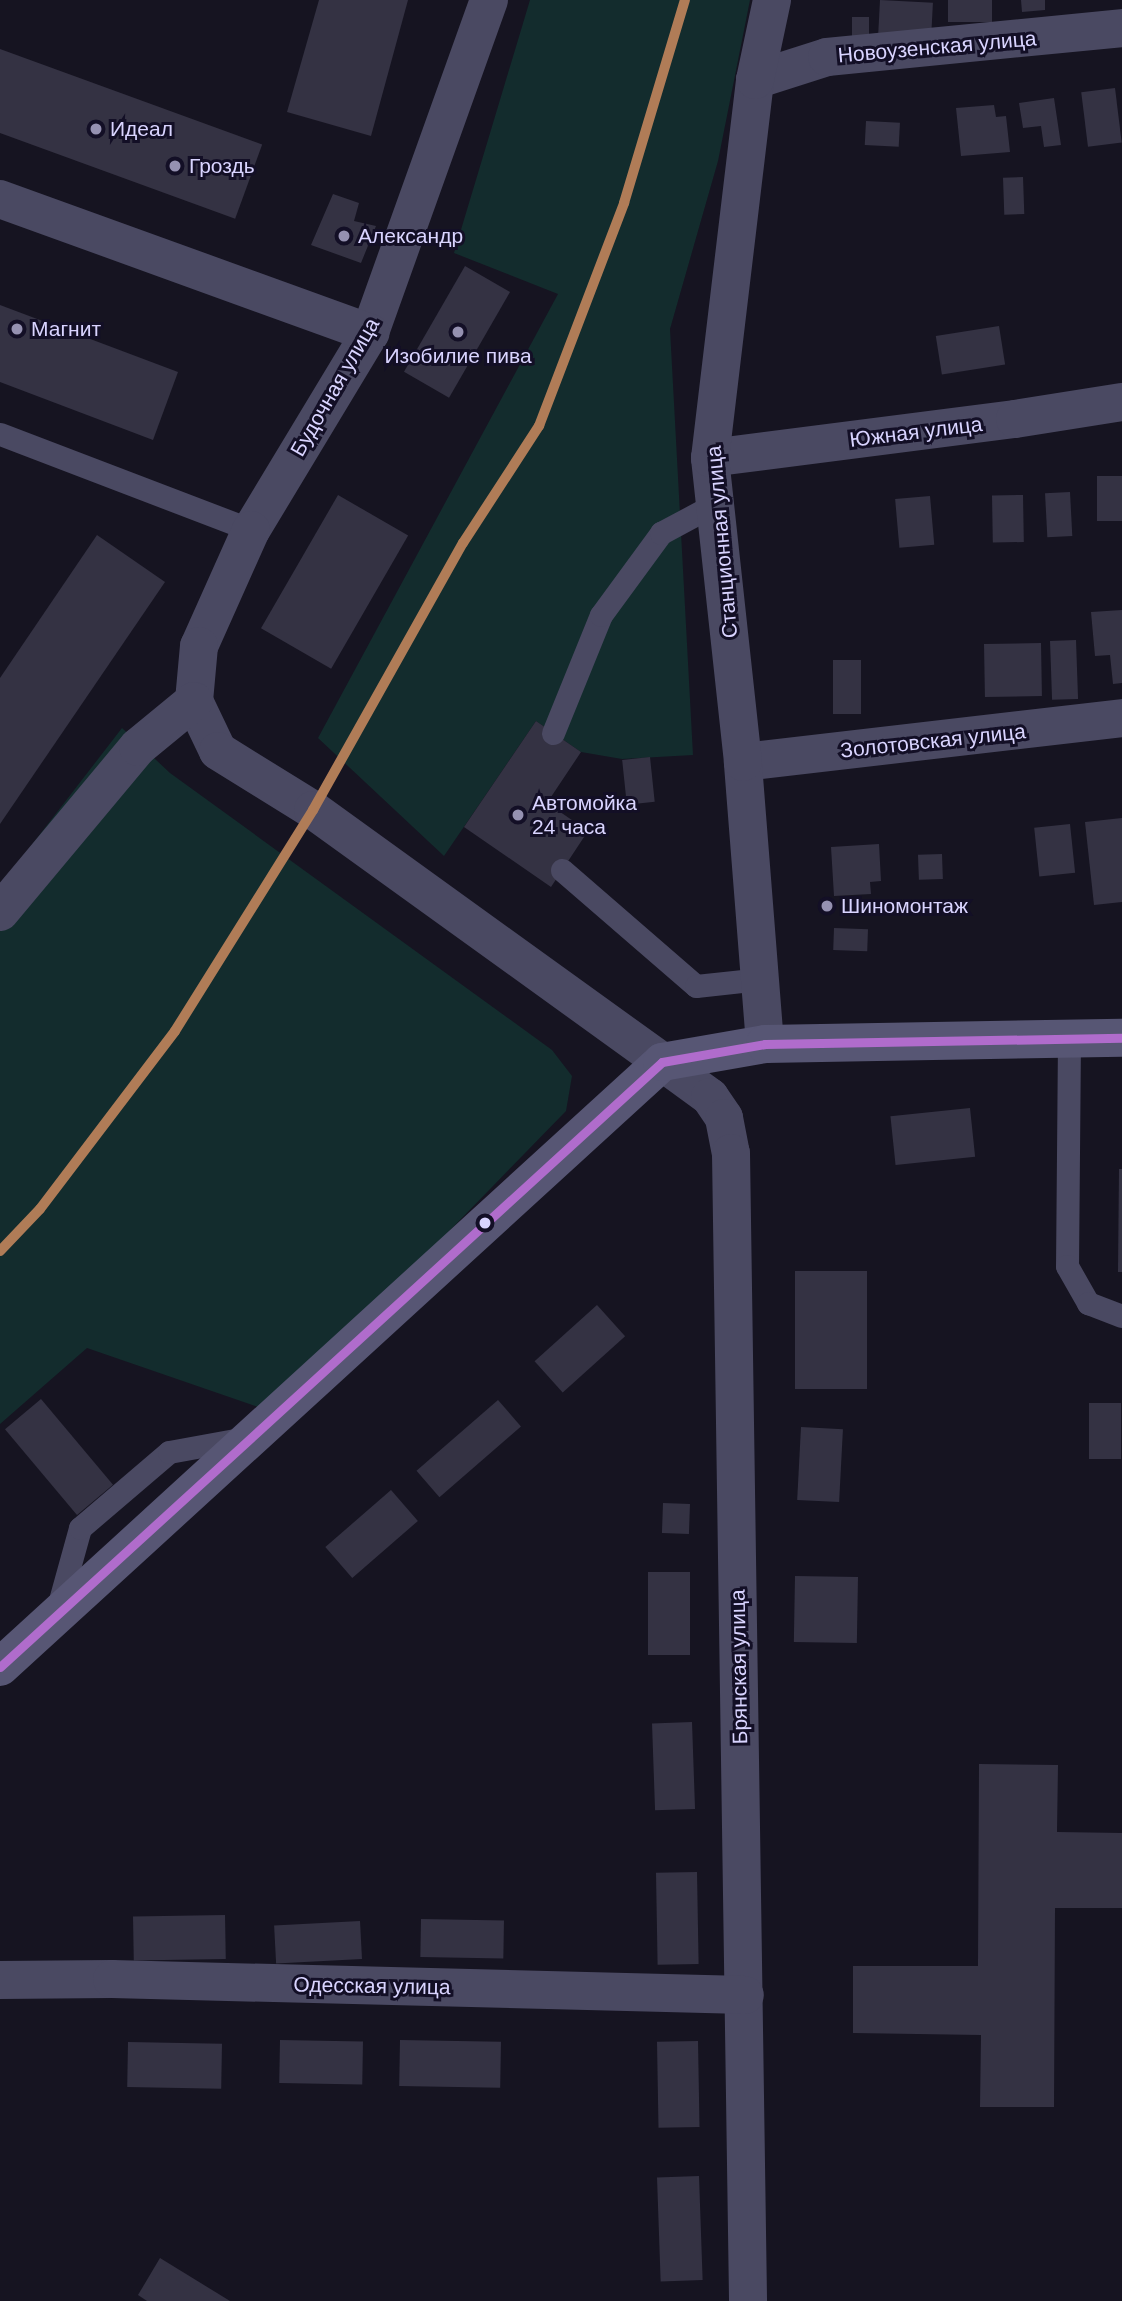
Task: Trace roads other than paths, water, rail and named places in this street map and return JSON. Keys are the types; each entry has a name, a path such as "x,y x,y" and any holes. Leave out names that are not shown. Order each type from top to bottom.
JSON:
{"street":[{"name":"Будочная улица","path":"194,701 199,646 251,530 370,333 489,0"},
{"name":"Станционная улица","path":"765,1045 743,762 710,458 755,80 772,0"},
{"name":"Новоузенская улица","path":"755,80 827,57 1122,28"},
{"path":"0,199 370,333"},
{"name":"Южная улица","path":"710,458 1015,419 1122,402"},
{"path":"0,912 138,747 194,701"},
{"name":"Брянская улица","path":"194,701 218,751 313,810 662,1062 710,1097 724,1118 731,1153 748,2301"},
{"name":"Золотовская улица","path":"743,762 1122,718"},
{"path":"0,1667 256,1436 570,1143 662,1062 765,1045 1122,1038"},
{"name":"Одесская улица","path":"0,1980 112,1979 745,1995"}],"lane":[{"path":"0,434 251,530"},
{"path":"553,733 601,615 662,533 715,504"},
{"path":"562,870 696,986 760,979"},
{"path":"1069,1039 1067,1266 1088,1303 1122,1316"},
{"path":"55,1619 80,1528 169,1452 256,1436"}],"place":[{"name":"Идеал","path":"96,129"},
{"name":"Гроздь","path":"175,166"},
{"name":"Александр","path":"344,236"},
{"name":"Магнит","path":"17,329"},
{"name":"Изобилие пива","path":"458,332"},
{"name":"Автомойка 24 часа","path":"518,815"},
{"name":"Шиномонтаж","path":"827,906"}]}
